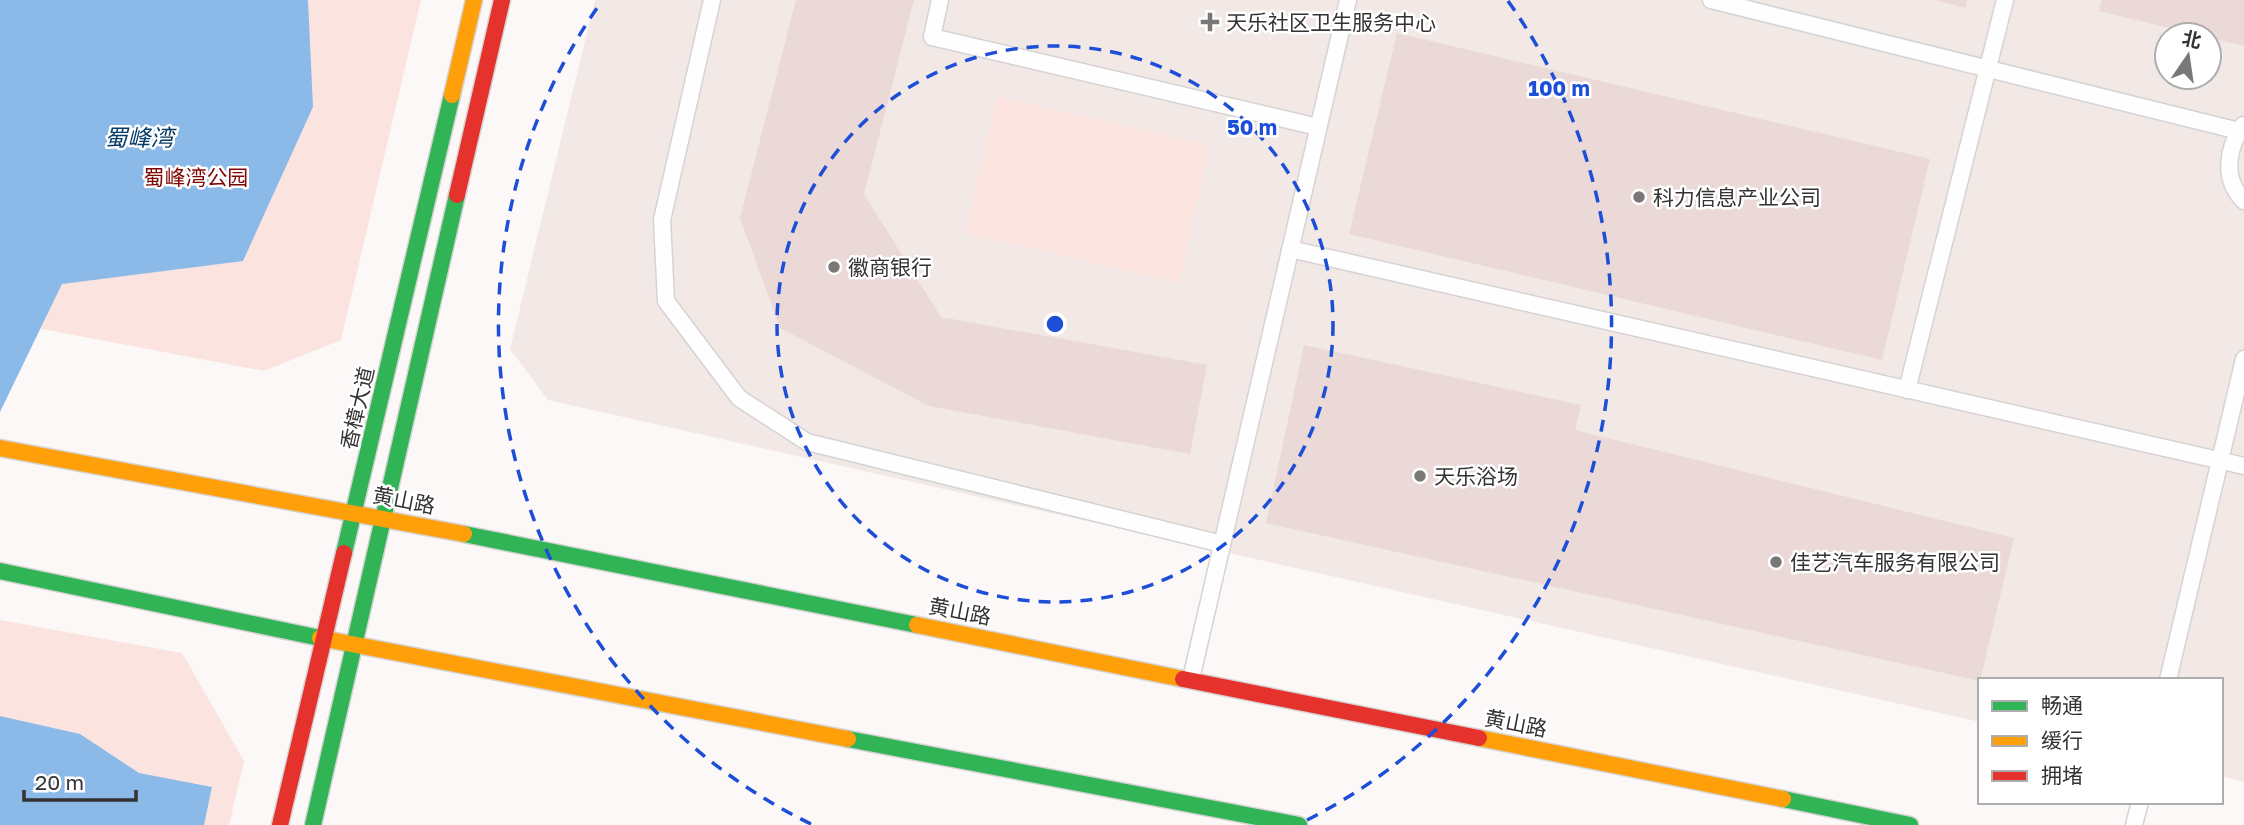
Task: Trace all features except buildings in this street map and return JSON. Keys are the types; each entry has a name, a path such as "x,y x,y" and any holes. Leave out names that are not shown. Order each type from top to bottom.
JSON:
{"main road":[{"name":"香樟大道","path":"280,825 474,0"},
{"path":"313,825 386,518 502,0"},
{"name":"黄山路","path":"0,448 386,518 1909,825"},
{"path":"0,571 323,639 1299,825"}],"lane":[{"path":"712,0 662,220 666,301 739,398 807,442 1222,544"},
{"path":"940,0 932,37 1318,127"},
{"path":"1191,679 1348,0"},
{"path":"1711,0 2241,127 2228,158 2230,177 2244,201"},
{"path":"1907,390 2006,0"},
{"path":"1290,249 2244,466"},
{"path":"2168,678 2244,359"},
{"path":"2134,825 2139,804"}],"shaded area":[{"path":"595,0 2244,0 2244,782 2223,777 2223,678 1978,678 1978,722 548,400 510,349"}],"green space":[{"name":"蜀峰湾","path":"0,0 421,0 341,340 264,371 0,321"},
{"path":"997,96 1210,145 1179,283 965,233"},
{"path":"0,620 182,653 244,761 229,825 0,825"}],"water":[{"name":"蜀峰湾","path":"0,0 308,0 313,107 243,261 62,284 0,412"},
{"path":"0,716 80,734 139,773 212,787 204,825 0,825"}],"traffic: fast":[{"path":"344,553 452,95"},
{"path":"313,825 457,195"},
{"path":"464,534 917,625"},
{"path":"0,571 320,638"},
{"path":"848,739 1299,825"},
{"path":"1783,799 1910,825"}],"traffic: slow":[{"path":"452,95 474,0"},
{"path":"0,448 464,534"},
{"path":"917,625 1183,679"},
{"path":"320,638 848,739"},
{"path":"1479,738 1783,799"}],"traffic: jam":[{"path":"457,195 502,0"},
{"path":"280,825 344,553"},
{"path":"1183,679 1479,738"}],"place":[{"name":"天乐社区卫生服务中心","path":"1210,22"},
{"name":"科力信息产业公司","path":"1639,197"},
{"name":"徽商银行","path":"834,267"},
{"name":"天乐浴场","path":"1420,476"},
{"name":"佳艺汽车服务有限公司","path":"1776,562"}],"park label":[{"name":"蜀峰湾公园","path":"196,177"}]}
